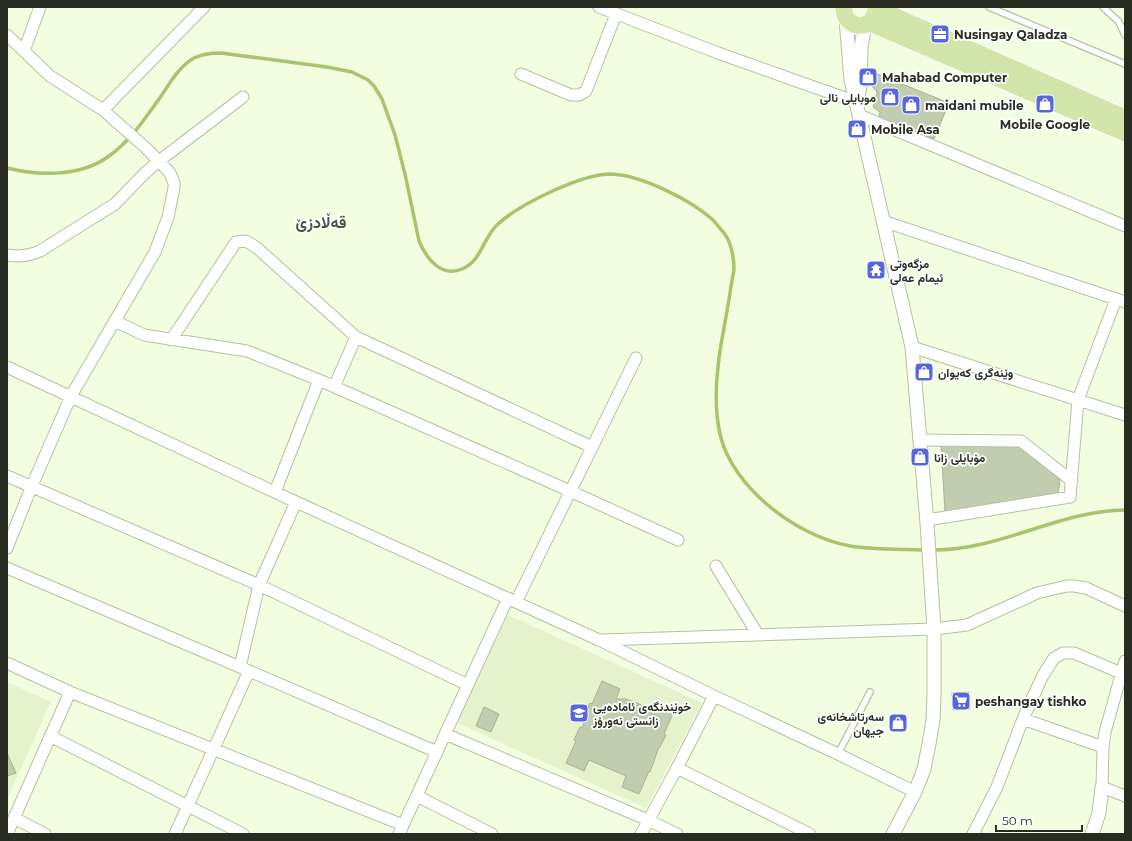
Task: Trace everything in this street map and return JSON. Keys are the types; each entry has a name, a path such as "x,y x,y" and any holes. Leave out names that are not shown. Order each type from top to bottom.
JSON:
{"main road":[{"path":"842,11 854,25 871,16 1125,118"},
{"path":"871,16 1125,133"}],"street":[{"path":"24,51 40,7"},
{"path":"103,110 204,7"},
{"path":"599,7 858,108 1125,226"},
{"path":"842,11 854,95 912,347 927,522 934,629 933,720 929,744 924,769 915,792 893,834"},
{"path":"521,74 572,95 586,91 616,14"},
{"path":"858,108 861,47 871,16"},
{"path":"7,35 50,76 103,110 159,161 170,173 174,182 174,193 169,212 162,236 155,252 71,396 7,548"},
{"path":"7,255 26,256 40,251 116,204 141,177 159,161 243,97"},
{"path":"883,221 1120,300 1078,400 1070,496 927,522"},
{"path":"171,340 236,242 246,241 256,247 356,337 592,447"},
{"path":"116,321 144,335 247,351 319,380 678,540"},
{"path":"334,387 356,337"},
{"path":"912,347 1125,415"},
{"path":"7,663 70,692 214,750 401,829 468,685 570,491 636,358"},
{"path":"7,367 296,502 599,640 915,792"},
{"path":"275,492 319,380"},
{"path":"920,440 1022,441 1072,481"},
{"path":"7,476 259,585 468,685"},
{"path":"175,834 214,750 244,669 259,585 296,502"},
{"path":"716,566 758,635"},
{"path":"7,568 437,752"},
{"path":"599,640 934,629 967,625 1037,593 1067,586 1086,588 1125,606"},
{"path":"973,834 997,787 1023,719 1046,669 1054,658 1058,655 1074,653 1121,674"},
{"path":"1092,834 1099,813 1105,732 1125,661"},
{"path":"7,834 70,692"},
{"path":"641,834 714,696"},
{"path":"1023,719 1103,747"},
{"path":"445,734 648,820 677,834"},
{"path":"50,736 243,834"},
{"path":"677,768 810,834"},
{"path":"1102,787 1125,796"},
{"path":"417,796 492,834"},
{"path":"14,818 45,834"}],"lane":[{"path":"989,7 1125,64"},
{"path":"1103,7 1119,22 1125,33"},
{"path":"838,754 870,692"}],"shaded area":[{"name":"خوێندنگەی ئامادەیی زانستی نەورۆز","path":"508,615 702,703 646,808 457,723"},
{"path":"7,682 51,702 7,799"}],"building":[{"name":"maidani mubile","path":"875,73 949,103 934,139 879,118 880,112 873,107 877,93 871,86"},
{"path":"941,444 1025,447 1060,480 1058,494 945,512"},
{"path":"602,681 620,689 616,699 626,699 637,703 645,707 654,715 659,704 674,711 664,734 666,735 659,747 650,772 649,771 639,794 622,787 626,776 589,760 584,771 566,763 576,741 574,740 580,727 582,728 586,717 584,716 590,703 592,704"},
{"name":"peshangay tishko","path":"969,692 970,709 953,710 952,693"},
{"path":"484,707 499,714 491,732 476,726"},
{"path":"7,753 16,773 7,776"}],"waterway":[{"path":"7,168 19,171 60,173 86,168 98,163 109,156 130,137 154,107 183,66 194,58 207,54 221,53 327,67 352,72 368,80 374,86 382,99 395,135 419,241 430,260 441,269 447,271 462,269 469,265 478,255 493,229 508,216 536,199 568,185 598,175 611,174 623,175 651,184 679,197 704,212 724,233 730,245 733,255 734,269 721,344 716,403 720,434 727,454 738,473 753,491 770,507 789,521 830,541 850,546 878,549 925,550"},
{"path":"931,550 957,549 1005,538 1075,517 1100,512 1125,510"}],"place":[{"name":"Nusingay Qaladza","path":"940,34"},
{"name":"Mahabad Computer","path":"868,77"},
{"name":"موبايلى نالى","path":"890,97"},
{"name":"Mobile Google","path":"1045,104"},
{"name":"maidani mubile","path":"911,105"},
{"name":"Mobile Asa","path":"857,129"},
{"name":"مزگەوتی ئیمام عەلی","path":"876,270"},
{"name":"وێنەگری کەیوان","path":"924,372"},
{"name":"مۆبایلی زانا","path":"920,457"},
{"name":"peshangay tishko","path":"961,701"},
{"name":"خوێندنگەی ئامادەیی زانستی نەورۆز","path":"579,713"},
{"name":"سەرتاشخانەی جیهان","path":"898,723"}],"district":[{"name":"قەڵادزێ","path":"321,222"}]}
